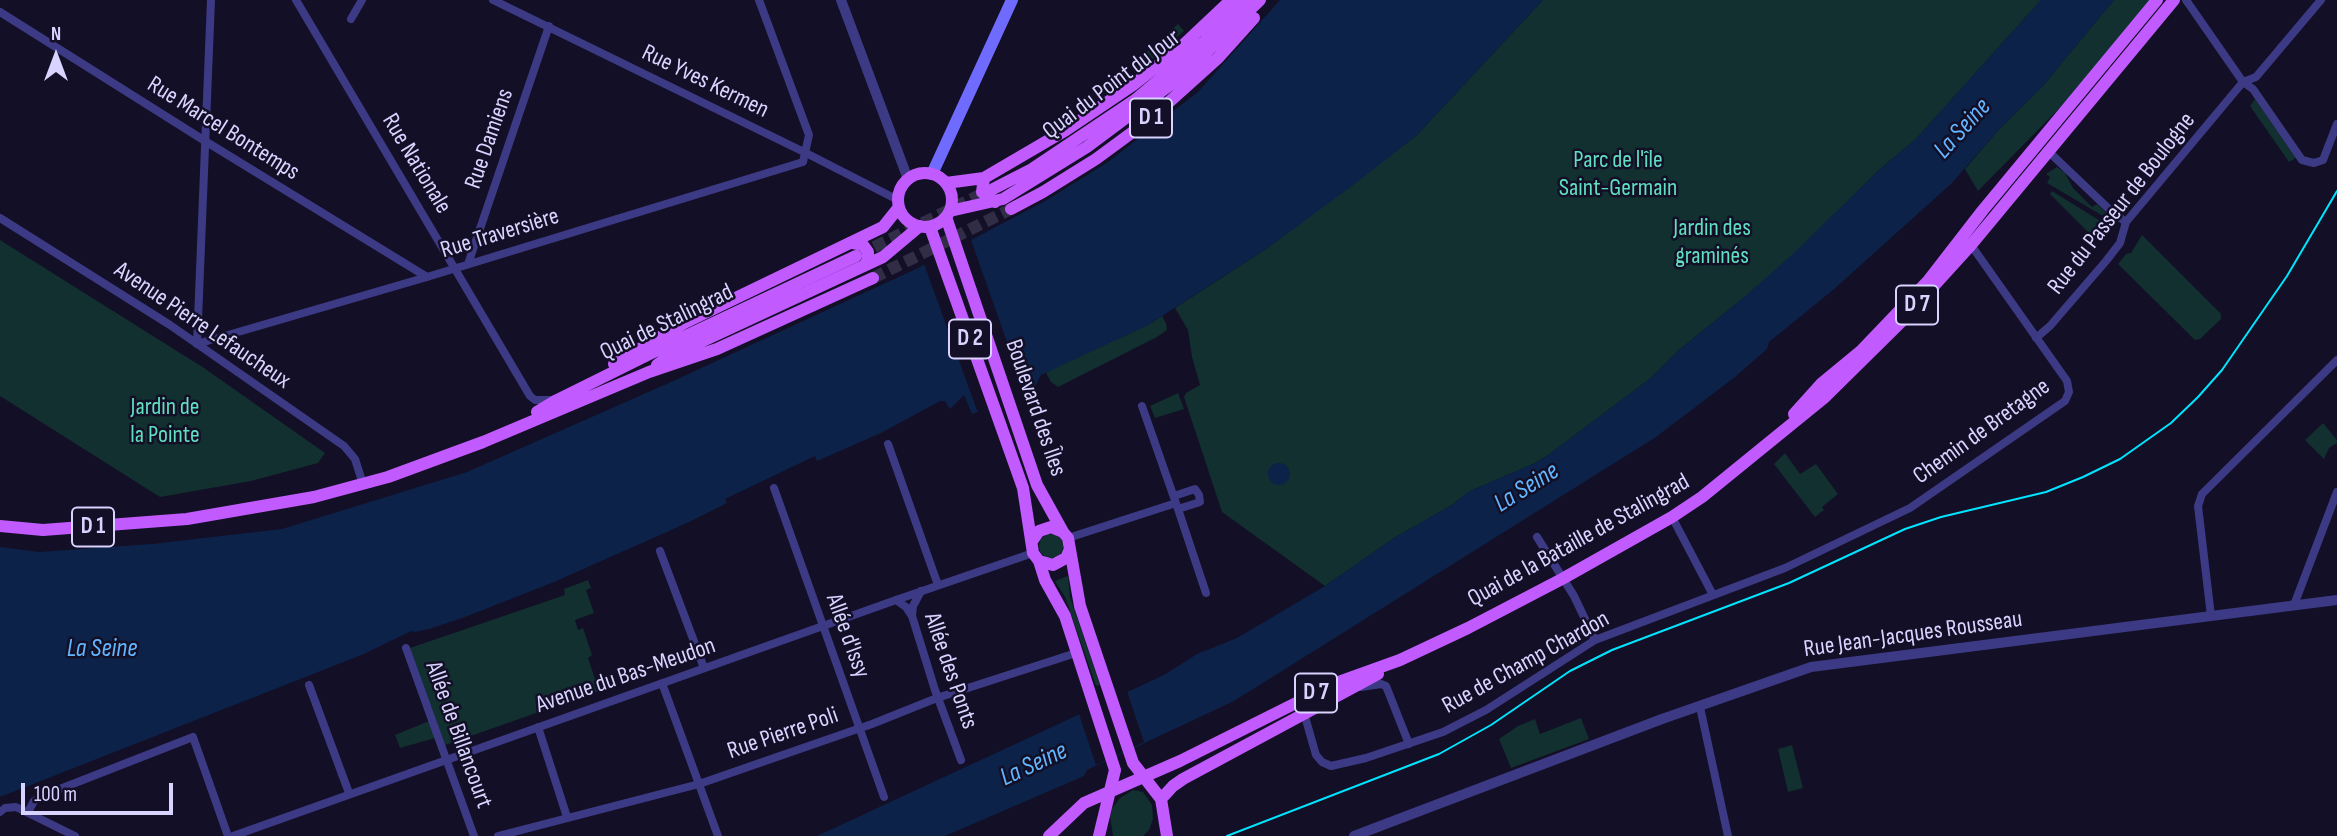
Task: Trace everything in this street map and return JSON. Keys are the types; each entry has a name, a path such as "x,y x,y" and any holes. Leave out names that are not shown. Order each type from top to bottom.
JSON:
{"main road":[{"path":"932,174 1012,0"},
{"path":"946,183 984,178 1043,145 1133,85 1181,47 1231,0"},
{"name":"Quai du Point du Jour","path":"994,195 1135,100 1205,41 1245,0"},
{"name":"D 1","path":"948,214 1067,160 1151,102 1212,50 1260,0"},
{"name":"D 1","path":"1011,209 1096,159 1149,120 1218,58 1268,0"},
{"name":"Quai de la Bataille de Stalingrad","path":"1769,443 1817,388 1860,351 1928,281 2157,0"},
{"name":"Quai de la Bataille de Stalingrad","path":"1161,799 1183,779 1355,688 1400,660 1562,579 1703,497 1825,397 1901,323 1971,245 2174,0"},
{"path":"2030,155 2049,152 2050,129"},
{"path":"915,174 932,174 946,183 952,197 948,214 925,227 906,220 898,204 902,185 908,179 915,174"},
{"path":"984,178 982,192 994,195"},
{"name":"D 1","path":"649,372 666,358 858,255 883,227 898,204"},
{"name":"Boulevard des Îles","path":"948,214 955,244 1037,485 1067,541 1080,606 1133,763 1161,799"},
{"name":"D 1","path":"858,255 883,257 925,227"},
{"name":"Boulevard des Îles","path":"925,227 939,252 1023,488 1035,552 1045,580 1065,617 1115,770 1099,836"},
{"name":"Quai de Stalingrad","path":"501,435 557,400 858,255"},
{"name":"D 1","path":"649,372 717,349 873,278"},
{"name":"Quai de Stalingrad","path":"0,526 43,530 187,519 314,497 363,484 501,435 649,372"},
{"path":"1045,528 1058,528 1067,541 1060,563 1053,565 1035,552 1035,536 1045,528"},
{"name":"Quai de la Bataille de Stalingrad","path":"1109,792 1336,683 1400,660"},
{"path":"1049,836 1079,807 1109,792"},
{"path":"1155,836 1166,829 1161,799"}],"street":[{"path":"197,344 211,0"},
{"name":"Rue Nationale","path":"296,0 530,397 535,400 557,400"},
{"path":"351,19 362,0"},
{"name":"Rue Yves Kermen","path":"493,0 806,153 898,204"},
{"path":"759,0 809,135 806,153"},
{"path":"841,0 908,179"},
{"path":"2186,0 2302,160 2314,163 2323,160 2337,124"},
{"name":"Rue du Passeur de Boulogne","path":"2036,338 2050,326 2120,243 2126,222 2243,82 2256,77 2321,0"},
{"name":"Rue Marcel Bontemps","path":"0,12 427,277"},
{"name":"Rue Damiens","path":"468,264 549,26"},
{"path":"2049,152 2126,222"},
{"name":"Rue Traversière","path":"197,344 803,162 806,153"},
{"name":"Avenue Pierre Lefaucheux","path":"0,218 197,344 348,450 355,459 363,484"},
{"name":"Chemin de Bretagne","path":"1910,508 2065,401 2069,392 2067,381 1971,245"},
{"path":"2211,616 2198,506 2202,494 2337,360"},
{"path":"1142,406 1206,593"},
{"path":"888,444 937,585"},
{"name":"Allée d'Issy","path":"774,488 884,797"},
{"path":"2294,605 2337,492"},
{"path":"1067,541 1176,503"},
{"name":"Rue de Champ Chardon","path":"1304,713 1316,755 1331,766 1409,744 1443,732 1486,710 1595,640 1785,568 1910,508"},
{"path":"1672,517 1713,595"},
{"path":"1537,537 1574,596 1595,640"},
{"path":"660,551 704,668"},
{"name":"Avenue du Bas-Meudon","path":"231,836 1035,552"},
{"path":"912,617 921,591"},
{"name":"Allée des Ponts","path":"896,600 906,607 912,617 937,698 961,760"},
{"name":"Rue Jean-Jacques Rousseau","path":"1354,836 1662,719 1811,667 2337,600"},
{"name":"Allée de Billancourt","path":"406,648 474,836"},
{"name":"Rue Pierre Poli","path":"498,836 699,784 937,698 1076,653"},
{"path":"662,683 718,836"},
{"path":"1355,688 1381,684 1386,686 1409,744"},
{"path":"309,685 349,793"},
{"path":"1700,707 1728,836"},
{"path":"538,727 567,817"},
{"path":"28,812 34,801 193,737 231,836"},
{"path":"0,812 5,808 16,807 75,836"}],"green space":[{"name":"Parc de l'île Saint-Germain","path":"1543,0 2041,0 1916,139 1879,170 1796,252 1679,350 1651,378 1547,456 1468,492 1452,505 1394,538 1325,586 1222,512 1184,397 1200,385 1188,330 1175,308 1269,247 1417,135"},
{"path":"2114,0 2155,0 2091,76 1978,191 1965,169 2002,126 2041,88"},
{"path":"1178,24 1184,31 1148,63 1142,56"},
{"path":"2255,99 2296,158 2289,162 2250,106"},
{"path":"2057,167 2092,207 2097,204 2106,213 2103,216 2047,183 2050,177 2046,174"},
{"path":"2052,191 2102,222 2096,233 2091,235 2050,194"},
{"path":"2142,235 2221,314 2221,319 2200,339 2195,340 2118,264 2126,254 2131,253"},
{"name":"Jardin de la Pointe","path":"0,240 204,368 325,453 318,463 251,481 160,497 0,396"},
{"path":"1162,316 1167,330 1157,337 1058,387 1046,373 1148,325"},
{"path":"1178,393 1184,409 1155,418 1150,406"},
{"path":"2323,423 2337,440 2324,459 2305,440"},
{"path":"1785,453 1800,474 1816,464 1838,494 1822,507 1824,510 1815,517 1774,464"},
{"path":"1051,534 1062,541 1063,546 1056,557 1051,558 1040,551 1039,546 1046,535"},
{"path":"1068,576 1070,597 1100,685 1096,686 1065,597 1055,581"},
{"path":"588,580 591,588 586,590 594,613 575,620 578,630 583,628 592,655 588,658 599,691 445,745 410,648 565,595 564,589"},
{"path":"1581,718 1589,739 1511,768 1499,739 1518,726 1535,719 1540,734"},
{"path":"429,721 435,738 400,748 395,735"},
{"path":"1792,745 1803,788 1788,792 1778,749"},
{"path":"1133,790 1143,792 1152,805 1153,819 1149,830 1143,836 1113,836 1110,816 1112,809 1120,798"}],"water":[{"name":"La Seine","path":"1280,0 1543,0 1417,135 1360,180 1269,247 1148,325 1041,375 1031,394 972,414 964,395 950,409 945,401 940,401 881,433 817,461 815,456 725,499 727,503 687,523 554,582 465,617 429,629 411,631 364,654 0,797 0,547 39,552 152,544 282,529 467,472 918,268 1045,201 1108,162 1199,91"},
{"name":"La Seine","path":"2041,0 2114,0 2041,88 2002,126 1951,184 1833,290 1769,342 1767,349 1735,377 1656,437 1234,701 1087,770 1084,776 945,836 817,836 1164,675 1197,654 1237,638 1325,586 1394,538 1452,505 1468,492 1547,456 1651,378 1679,350 1796,251 1879,170 1916,139"},
{"path":"1279,463 1287,466 1290,474 1287,482 1279,485 1271,482 1268,474 1271,466"}],"pier":[{"path":"970,237 1027,399 979,416 923,261"},
{"path":"1127,691 1144,742 1096,765 1079,714"}],"tunnel":[{"path":"858,255 992,189"},
{"path":"873,278 1011,209"}],"tram line":[{"path":"1227,836 1439,754 1491,725 1570,671 1612,650 1789,583 1905,529 1941,517 2046,492 2120,459 2171,423 2222,370 2287,276 2337,191"}],"park label":[{"name":"Jardin des graminés","path":"1712,243"}]}
